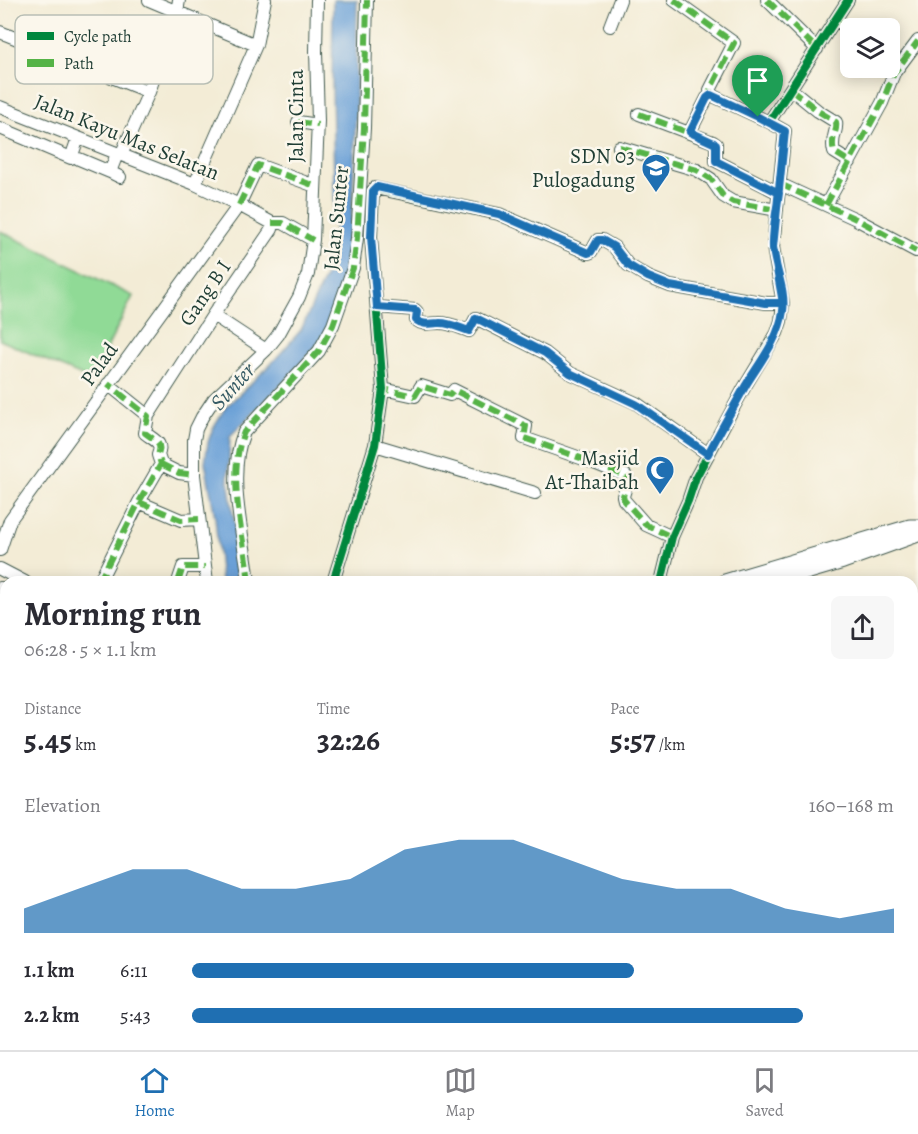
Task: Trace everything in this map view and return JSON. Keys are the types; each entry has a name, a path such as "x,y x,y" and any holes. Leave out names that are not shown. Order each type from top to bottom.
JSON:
{"main road":[{"path":"787,576 910,527 918,526"},
{"path":"750,576 918,534"}],"street":[{"path":"149,0 178,6 196,15"},
{"path":"195,184 256,45 265,0"},
{"name":"Jalan Cinta","path":"206,576 194,475 194,440 202,417 214,399 266,350 286,322 308,274 314,236 318,125 317,0"},
{"name":"Jalan Sunter","path":"248,576 239,513 236,458 239,444 244,432 319,351 333,326 353,268 364,128 367,0"},
{"path":"610,26 620,0"},
{"path":"674,0 734,43 710,90 711,95"},
{"path":"767,0 816,49"},
{"path":"769,122 848,0"},
{"path":"837,19 840,22"},
{"path":"213,24 256,45"},
{"path":"0,32 15,38"},
{"path":"900,60 918,41"},
{"path":"826,205 882,103 889,78"},
{"path":"129,84 149,92"},
{"path":"79,159 115,175 119,155 152,84"},
{"path":"791,89 836,122 837,127 832,138 834,153 850,162"},
{"path":"662,576 672,537 696,477 777,333 783,303 773,247 785,131 711,95"},
{"path":"690,132 707,98 711,95"},
{"name":"Jalan Kayu Mas Selatan","path":"0,107 195,184 239,205"},
{"path":"639,114 716,144 716,161 826,205 916,251"},
{"path":"13,134 21,116"},
{"path":"298,122 318,125"},
{"path":"0,128 71,158 78,138"},
{"path":"619,147 697,170 711,179 723,196 732,202 777,210"},
{"name":"Palad","path":"0,550 10,520 239,205 258,165 315,186"},
{"path":"335,576 375,445 383,389 371,237 373,191 377,187 489,211 588,253 598,240 602,240 614,247 628,265 648,277 677,288 766,303 783,303"},
{"path":"239,205 272,223 283,223 314,236"},
{"name":"Gang B I","path":"148,416 272,229 272,223"},
{"path":"377,307 415,310 418,323 433,325 440,323 469,331 476,318 545,353 570,373 636,404 708,454"},
{"path":"213,315 266,350"},
{"path":"108,384 148,416 145,433 159,444 158,455 161,464 179,473 194,475"},
{"path":"383,389 415,396 421,386 450,395 454,390 526,426 524,438 626,476 628,480 624,500 646,525 672,537"},
{"path":"375,445 535,493"},
{"path":"102,576 161,464"},
{"path":"139,502 181,520 199,519"},
{"path":"180,576 183,567 205,567"},
{"path":"0,569 13,576"}],"green space":[{"path":"0,231 133,296 91,380 0,340"}],"water":[{"path":"333,0 357,0 356,112 351,233 342,290 326,335 289,377 230,436 228,478 233,515 246,575 220,576 215,517 205,462 208,442 225,408 272,363 301,330 328,270 335,229"}],"marked path":[{"path":"248,576 236,487 236,468 244,432 319,351 333,325 353,268 364,128 367,0"},
{"path":"674,0 734,43 710,90 711,95 769,122"},
{"path":"767,0 817,49"},
{"path":"837,19 840,22"},
{"path":"826,205 882,103 894,73 918,41"},
{"path":"791,89 836,122 834,152 850,162"},
{"path":"690,132 707,98 711,95"},
{"path":"639,114 713,142 716,144 716,161 779,193"},
{"path":"298,122 318,125"},
{"path":"619,147 697,170 711,179 723,196 733,202 777,210"},
{"path":"239,205 258,165 315,186"},
{"path":"780,184 856,219 916,251"},
{"path":"272,223 283,223 313,240"},
{"path":"377,307 415,310 416,320 422,323 446,323 469,331 476,318 545,353 570,373 636,403 708,454"},
{"path":"102,576 161,464 158,455 159,444 145,433 148,416 108,384"},
{"path":"383,384 383,389 415,396 421,386 450,395 454,390 526,426 524,438 626,476 628,480 624,500 646,525 672,537"},
{"path":"161,464 179,473 194,475"},
{"path":"139,502 181,520 199,519"},
{"path":"180,576 183,567 205,567"}],"cycle path":[{"path":"662,576 672,537 696,477 777,333 781,321 783,303 773,247 785,131 769,122 848,0"},
{"path":"335,576 375,445 383,389 371,237 375,188 499,214 588,253 598,240 602,240 614,247 628,265 670,286 766,303 783,303"}],"place":[{"name":"SDN 03 Pulogadung","path":"656,194"},
{"name":"Masjid At-Thaibah","path":"660,496"}],"route":[{"path":"758,117 711,95 707,98 690,132 716,144 714,159 716,161 779,193 777,210 773,247 780,276 783,303 781,321 777,333 708,454 653,413 570,373 545,353 476,318 469,331 440,323 433,325 418,323 415,310 377,307 371,226 373,191 377,187 499,214 588,253 600,239 614,247 628,265 648,277 677,288 766,303 783,303 773,247 779,193 783,145 785,131 758,117"}],"water label":[{"name":"Sunter","path":"232,386"}]}
